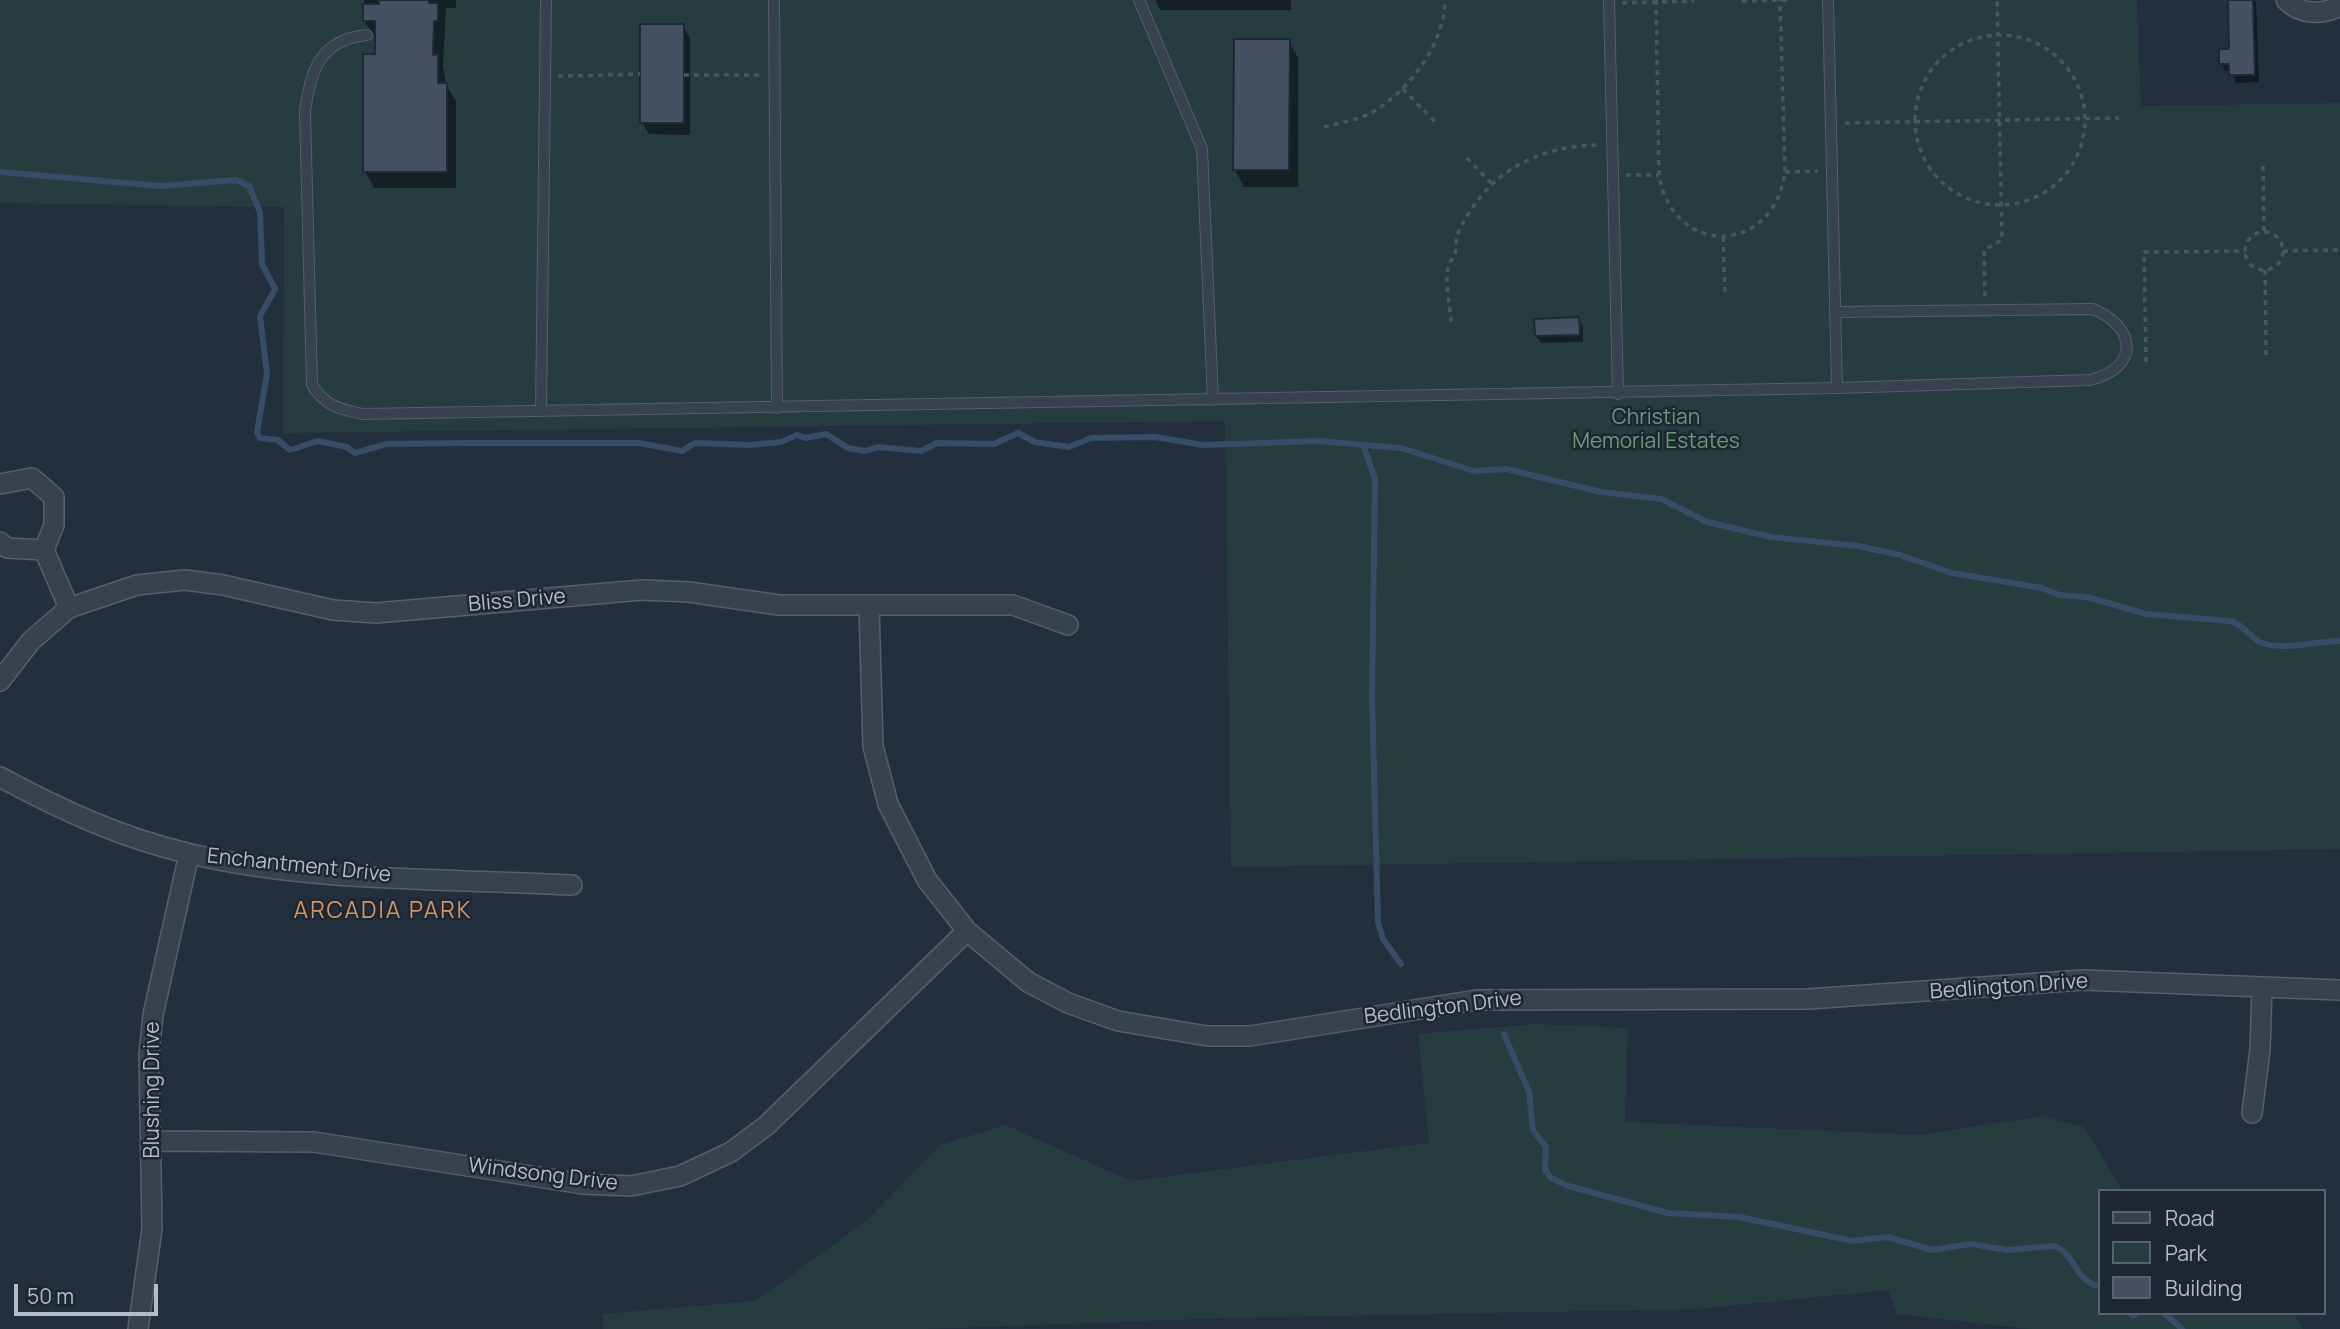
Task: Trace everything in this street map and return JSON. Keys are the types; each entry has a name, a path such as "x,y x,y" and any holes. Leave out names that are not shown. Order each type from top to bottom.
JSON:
{"street":[{"path":"2286,0 2297,8 2317,13 2340,6"},
{"path":"0,484 32,478 54,497 54,525 44,550 69,608"},
{"path":"0,542 7,548 44,550"},
{"name":"Bliss Drive","path":"0,681 31,641 69,608 137,585 185,580 223,584 333,610 376,613 642,590 689,592 779,605 1013,604 1068,625"},
{"name":"Bedlington Drive","path":"869,606 873,746 888,804 927,880 967,930 1028,982 1068,1003 1118,1021 1207,1037 1250,1036 1477,1000 1820,999 2083,980 2340,990"},
{"name":"Enchantment Drive","path":"0,777 56,808 189,854 241,864 307,871 572,885"},
{"name":"Blushing Drive","path":"138,1329 152,1229 149,1054 153,1015 189,854"},
{"name":"Windsong Drive","path":"152,1141 314,1142 583,1184 631,1186 680,1177 731,1152 767,1125 967,930"},
{"path":"2252,1113 2260,1050 2262,987"}],"lane":[{"path":"541,411 546,0"},
{"path":"774,0 777,408"},
{"path":"1139,0 1202,149 1213,400"},
{"path":"1828,0 1837,388"},
{"path":"1609,2 1618,394"},
{"path":"367,35 341,39 318,63 308,91 305,111 312,385 321,398 334,408 362,414 1618,394 2090,380 2115,370 2123,360 2126,336 2120,324 2093,309 1835,312"}],"path":[{"path":"1324,127 1370,113 1403,89 1438,34 1445,15 1445,0"},
{"path":"1656,1 1659,175 1662,194 1672,212 1695,230 1723,237 1743,233 1760,224 1774,209 1782,191 1785,172 1780,0"},
{"path":"1742,1 1790,0"},
{"path":"1986,309 1984,250 2002,240 1997,0"},
{"path":"1609,2 1694,1"},
{"path":"1998,35 2021,37 2046,48 2067,66 2080,90 2085,118 2082,143 2070,168 2052,188 2026,201 2001,204 1969,199 1944,184 1926,161 1916,134 1916,106 1925,78 1944,56 1967,41 1998,35"},
{"path":"545,76 640,74"},
{"path":"684,75 774,75"},
{"path":"1403,89 1435,122"},
{"path":"1831,123 2119,118"},
{"path":"1451,322 1448,269 1456,250 1455,241 1478,198 1491,183 1520,162 1541,153 1571,146 1612,145"},
{"path":"1467,158 1491,183"},
{"path":"2263,166 2264,232"},
{"path":"1785,172 1832,171"},
{"path":"1613,175 1659,175"},
{"path":"2264,232 2276,236 2283,251 2277,265 2265,270 2249,262 2245,251 2249,240 2264,232"},
{"path":"1723,237 1725,295"},
{"path":"2283,251 2340,250"},
{"path":"2146,362 2144,252 2245,251"},
{"path":"2265,270 2266,358"}],"green space":[{"name":"Christian Memorial Estates","path":"0,0 2137,0 2141,106 2340,103 2340,849 1231,867 1225,421 283,433 284,207 0,203"},
{"path":"1536,1024 1628,1028 1625,1122 1920,1135 2042,1116 2084,1127 2122,1189 2098,1189 2098,1315 2294,1315 2303,1329 2028,1329 1897,1314 1888,1290 1696,1309 1226,1318 927,1329 603,1329 603,1314 756,1301 866,1221 941,1145 1005,1125 1131,1181 1429,1143 1418,1034"}],"building":[{"path":"378,0 429,0 429,3 438,3 438,21 434,21 433,55 438,54 438,83 447,83 447,172 363,172 363,54 375,54 375,21 363,21 363,4 379,4"},
{"path":"2228,0 2253,0 2255,75 2229,75 2229,64 2219,64 2219,49 2229,49"},
{"path":"640,24 684,24 684,123 640,123"},
{"path":"1234,39 1290,39 1289,170 1233,170"},
{"path":"1579,317 1580,335 1535,336 1534,319"}],"waterway":[{"path":"0,172 161,186 236,180 249,186 260,212 262,264 275,289 260,316 267,374 257,432 260,438 278,440 290,450 318,441 347,447 355,453 386,444 464,443 639,443 682,451 695,443 749,445 781,442 797,435 805,438 826,434 848,448 865,451 878,447 921,451 937,443 994,444 1018,433 1035,442 1069,447 1091,438 1155,437 1203,445 1318,441 1401,448 1474,471 1506,469 1601,492 1661,499 1707,522 1771,537 1858,546 1900,555 1952,573 2042,588 2059,595 2087,597 2146,614 2230,621 2262,643 2292,646 2340,641"},
{"path":"1363,445 1375,479 1372,697 1378,922 1383,939 1401,964"},
{"path":"1504,1034 1529,1092 1533,1130 1546,1147 1545,1170 1551,1178 1568,1186 1668,1213 1739,1217 1853,1241 1888,1237 1932,1250 1971,1244 2007,1250 2054,1246 2067,1255 2085,1279 2098,1286"},
{"path":"2166,1315 2182,1329"}],"district":[{"name":"ARCADIA PARK","path":"383,912"}]}
